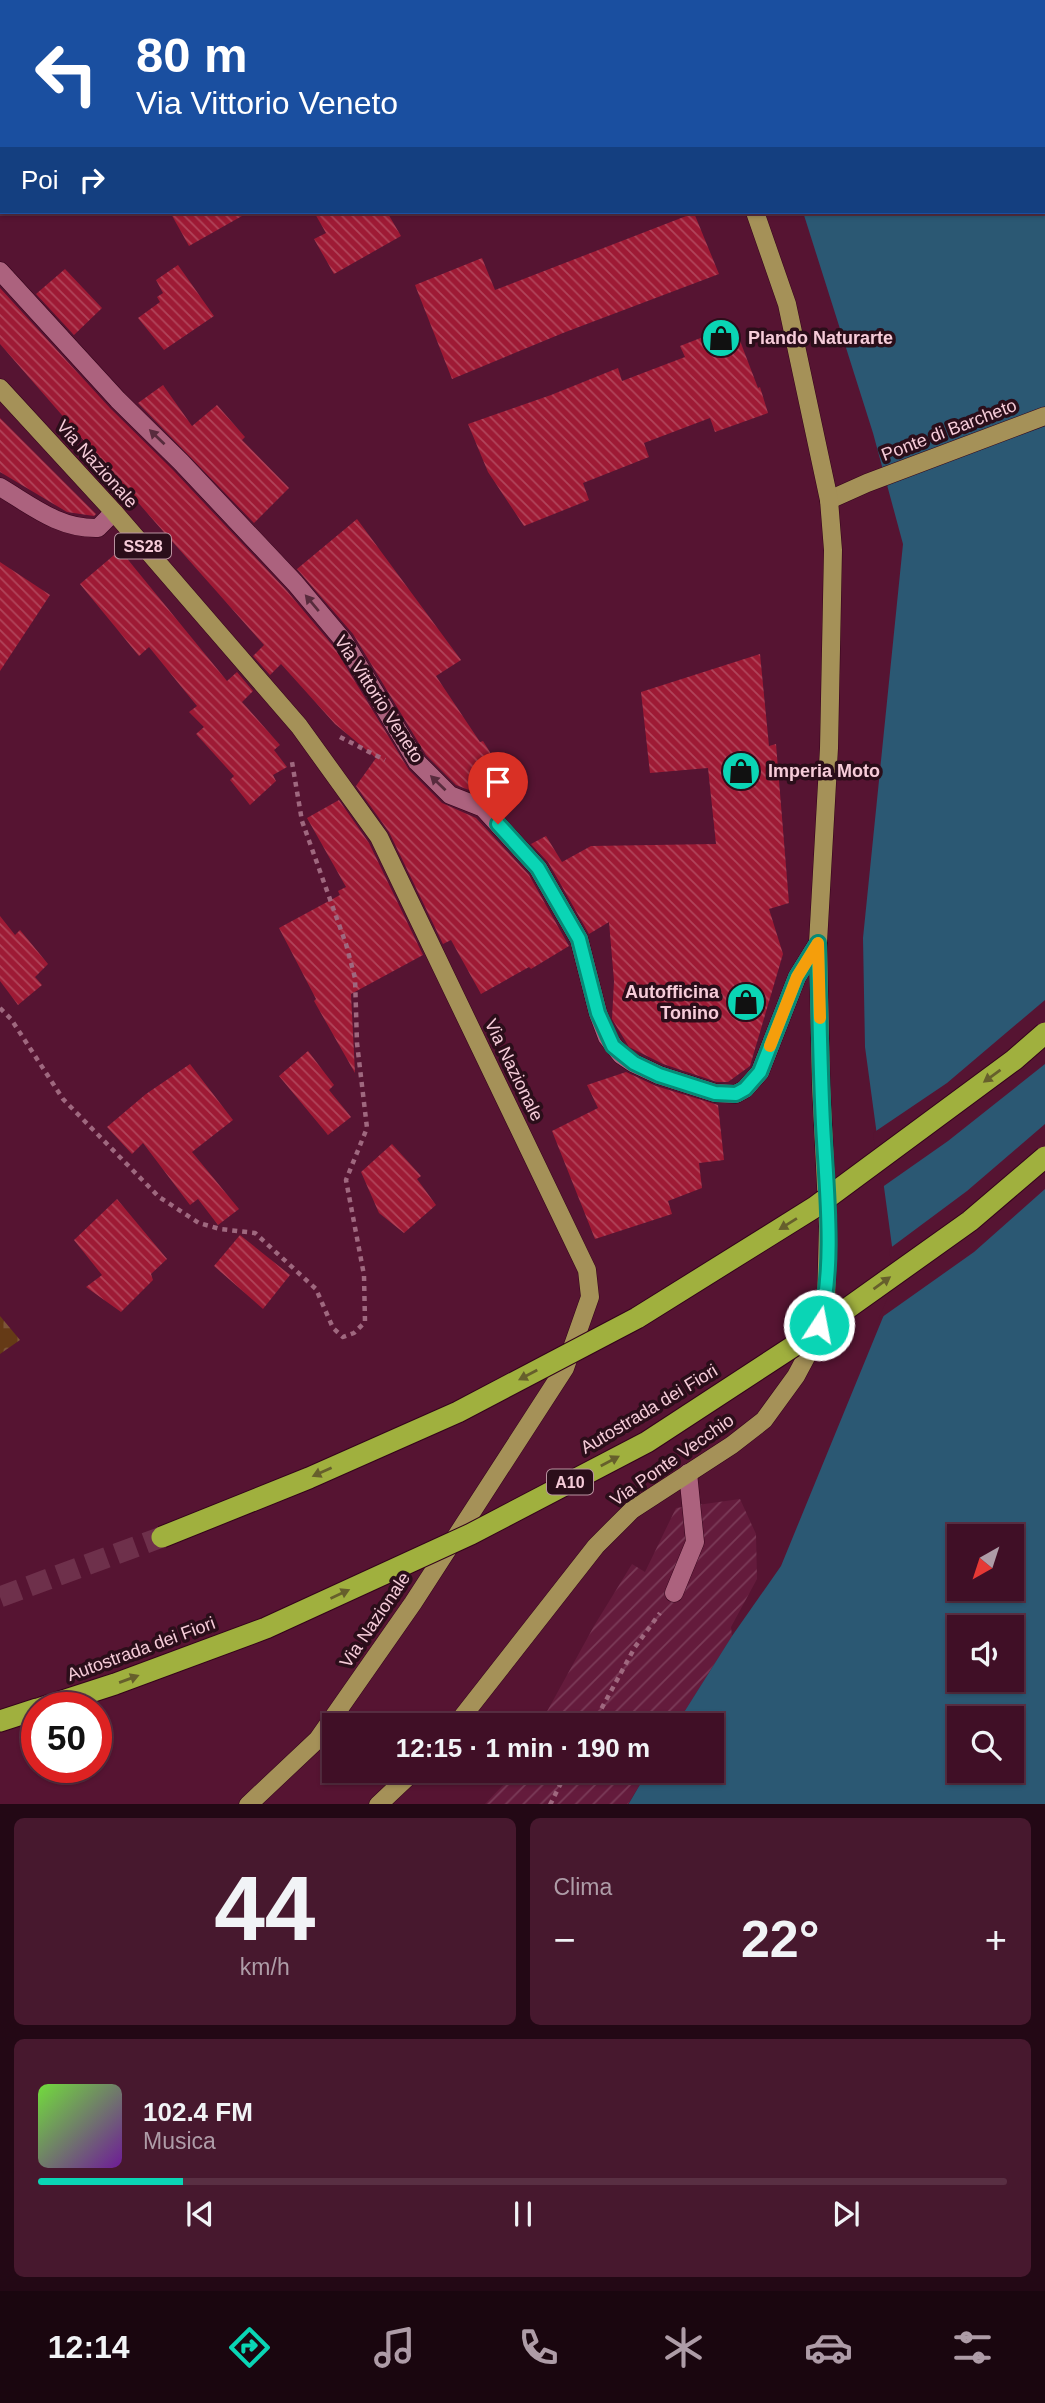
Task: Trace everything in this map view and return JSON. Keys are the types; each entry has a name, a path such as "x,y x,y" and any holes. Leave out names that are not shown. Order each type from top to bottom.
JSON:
{"highway":[{"path":"162,1537 309,1478 458,1412 637,1318 815,1207 1014,1060 1045,1033"},
{"name":"Autostrada dei Fiori","path":"91,1692 266,1628 471,1534 647,1442 803,1340 948,1237 1045,1157"},
{"name":"Autostrada dei Fiori","path":"0,1721 21,1715"}],"main road":[{"name":"Via Ponte Vecchio","path":"465,1713 608,1532 632,1510 732,1445 764,1420 796,1376 812,1346 825,1304 828,1226 818,943 829,748 832,550 829,500 787,304 756,214"},
{"name":"Via Nazionale","path":"0,388 114,513 299,726 379,837 587,1269 590,1297 565,1368 413,1603 318,1739 248,1804"},
{"name":"Ponte di Barcheto","path":"829,500 1045,416"},
{"path":"378,1804 401,1783"}],"street":[{"name":"Via Vittorio Veneto","path":"0,271 118,400 181,462 295,583 343,640 412,757 450,795 483,808 538,868 579,939 598,1013 613,1046 634,1063 651,1071 725,1094 736,1094 745,1089 760,1072 797,977 818,943"},
{"path":"0,487 59,522 78,528 98,528 114,513"},
{"path":"674,1593 695,1542 688,1473"}],"path":[{"path":"0,1008 11,1019 63,1099 159,1197 199,1223 220,1229 255,1233 316,1289 333,1328 343,1337 354,1333 365,1322 364,1275 346,1180 367,1128 357,1043 355,978 346,944 302,821 292,761 299,726"},
{"path":"599,1713 635,1647 674,1593"},
{"path":"550,1804 561,1783"}],"shaded area":[{"path":"740,1499 756,1534 757,1579 731,1627 732,1636 684,1713 546,1713 632,1564 645,1572 676,1508"},
{"path":"505,1783 641,1783 628,1804 485,1804"}],"green space":[{"path":"0,1316 20,1340 0,1354"}],"water":[{"path":"804,214 1045,214 1045,1804 629,1804 641,1783 724,1783 724,1713 684,1713 732,1636 781,1566 897,1283 865,1047 863,938 903,544 873,433"}],"pier":[{"path":"1045,1000 1045,1064 948,1141 881,1188 873,1133 947,1083"},
{"path":"1045,1124 1045,1189 974,1252 878,1320 894,1283 889,1249 967,1191"}],"building":[{"path":"171,214 245,214 189,246"},
{"path":"315,214 388,214 401,236 334,274 314,239 326,233"},
{"path":"691,214 694,214 719,274 563,333 452,379 415,285 482,258 495,290"},
{"path":"178,265 214,316 164,350 138,318 160,302 157,297 163,293 156,280"},
{"path":"65,269 102,308 74,335 36,294"},
{"path":"0,288 110,408 173,470 287,591 334,647 409,770 442,803 476,818 529,875 569,946 481,994 451,940 443,944 389,832 356,786 376,758 335,724 281,664 270,675 253,656 264,645 0,344"},
{"path":"734,325 768,413 715,432 710,418 644,443 649,457 583,483 589,500 524,526 488,472 468,424 618,368 622,381 685,357 680,346"},
{"path":"163,385 192,426 217,405 245,437 242,440 289,488 254,523 138,403"},
{"path":"0,418 96,514 94,516 67,512 0,472"},
{"path":"357,519 461,660 436,676 480,742 483,741 515,792 497,807 487,797 456,785 426,755 353,634 297,569"},
{"path":"120,550 227,681 237,672 253,691 242,702 280,745 274,750 287,767 273,775 276,781 250,805 230,780 234,776 196,734 204,727 189,712 197,706 149,647 139,656 80,584"},
{"path":"0,562 50,595 0,671"},
{"path":"760,654 769,746 776,744 789,903 769,909 783,954 750,1066 728,1082 717,1082 663,1064 629,1047 612,1019 614,981 609,922 589,934 548,862 531,844 546,836 562,862 591,846 716,844 708,768 650,773 641,692"},
{"path":"339,800 369,843 423,955 351,994 355,1073 314,1001 316,999 279,928 340,895 338,891 346,887 307,818"},
{"path":"0,916 15,935 20,930 48,964 35,977 42,985 18,1005 0,981"},
{"path":"308,1051 334,1085 329,1090 351,1117 328,1135 279,1076"},
{"path":"190,1064 233,1120 192,1152 239,1209 218,1225 198,1199 190,1205 143,1143 132,1154 107,1127 146,1094"},
{"path":"626,1072 656,1086 718,1105 724,1160 699,1163 702,1188 668,1201 672,1214 595,1239 552,1131 598,1108 587,1085"},
{"path":"392,1144 421,1176 417,1179 436,1205 404,1233 379,1213 361,1172"},
{"path":"117,1199 167,1259 151,1274 153,1280 121,1312 86,1287 102,1275 74,1240"},
{"path":"240,1235 290,1275 263,1309 214,1266"}],"tunnel":[{"path":"0,1597 162,1537"}],"slow traffic":[{"path":"770,1046 797,977 818,943 820,1018"}],"place":[{"name":"Plando Naturarte","path":"721,338"},
{"name":"Imperia Moto","path":"741,771"},
{"name":"Autofficina Tonino","path":"746,1002"}],"route":[{"path":"498,824 538,868 579,939 607,1037 621,1055 659,1075 715,1093 736,1094 745,1089 760,1072 797,977 818,943 828,1226 825,1304 819,1325"}]}
